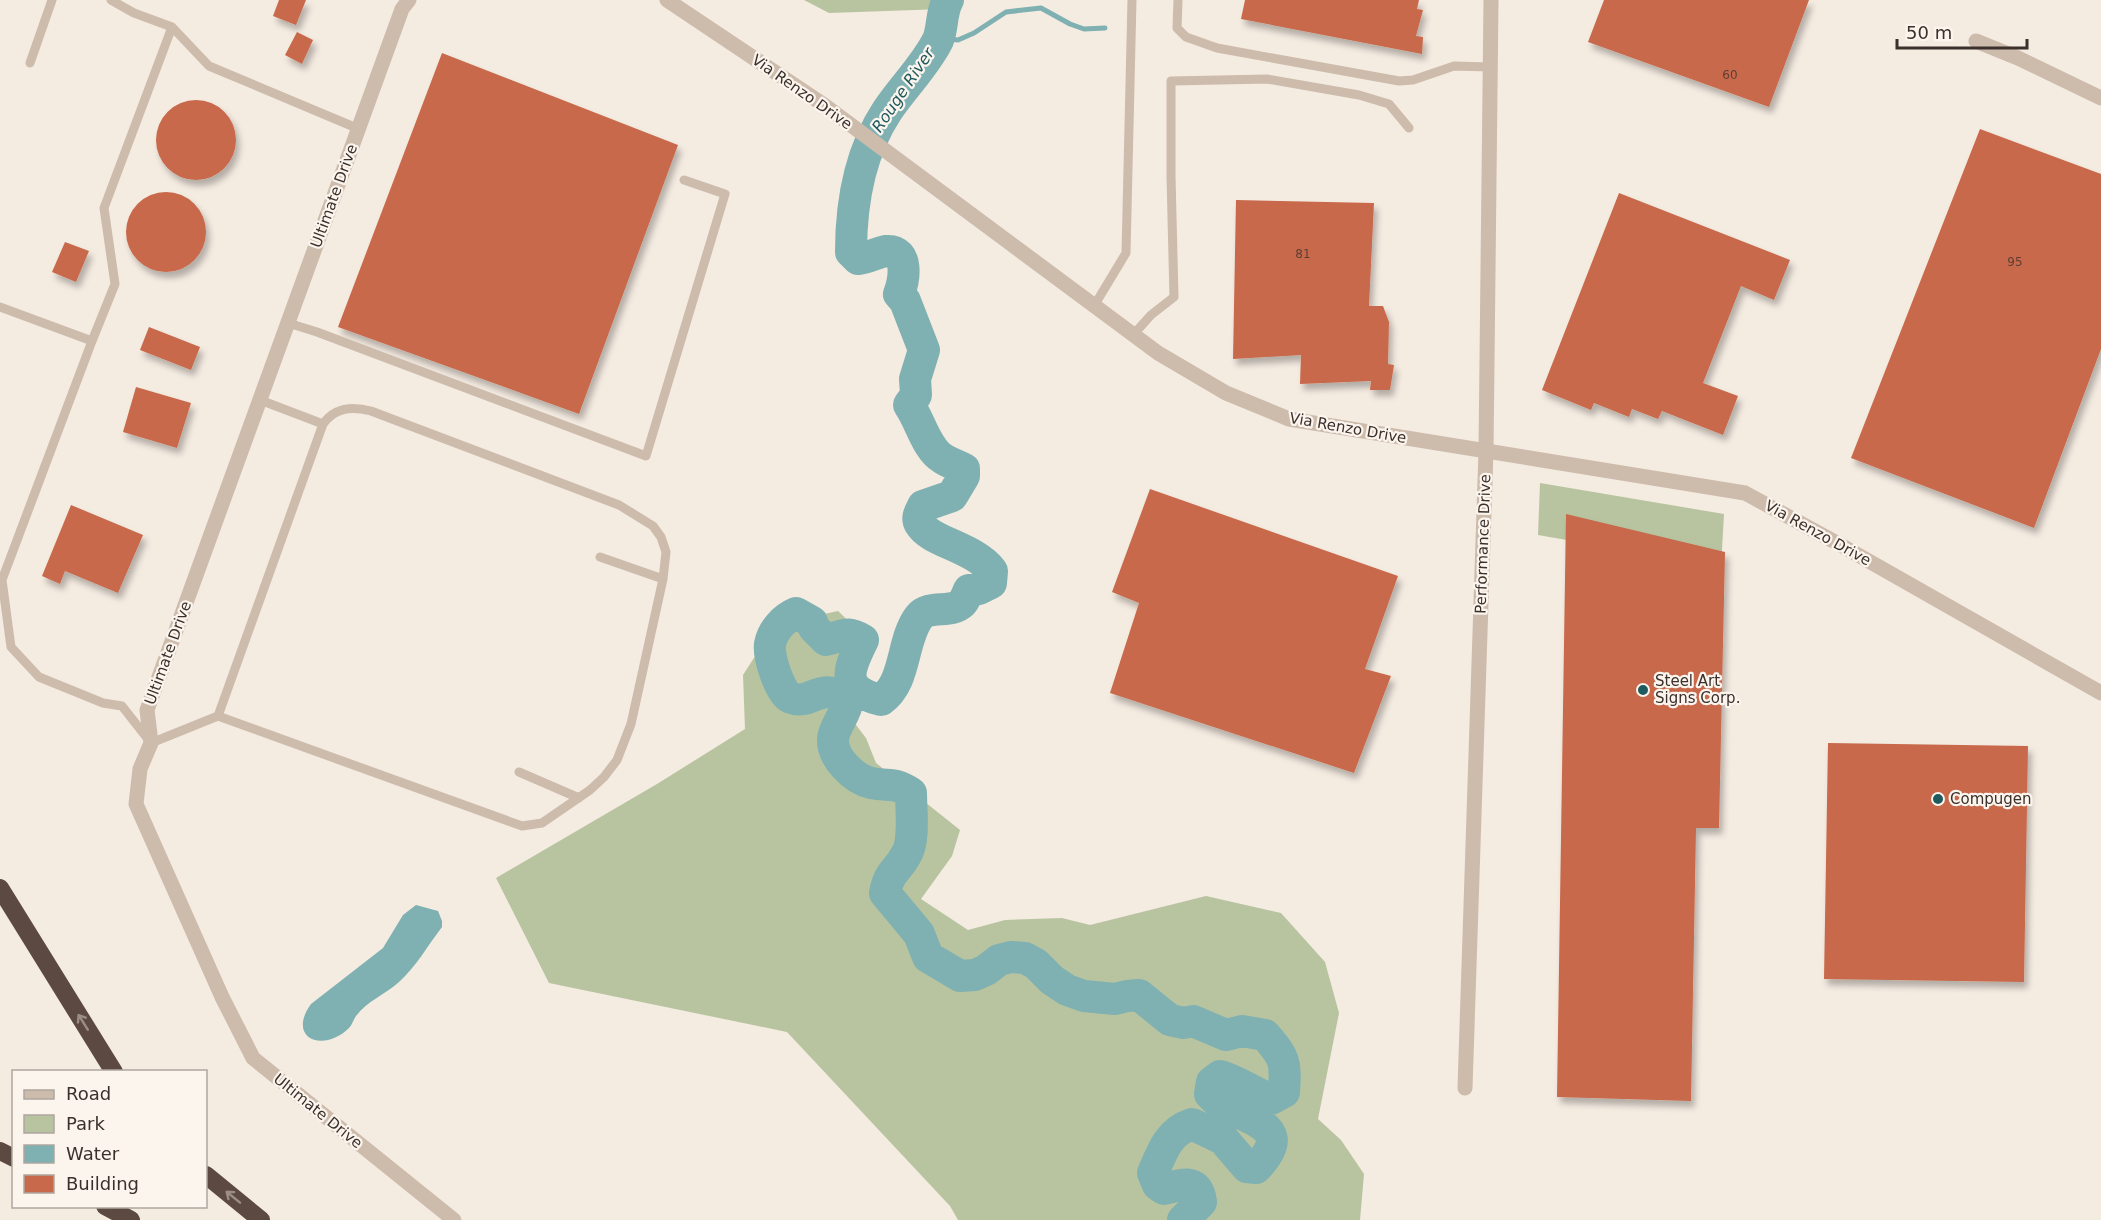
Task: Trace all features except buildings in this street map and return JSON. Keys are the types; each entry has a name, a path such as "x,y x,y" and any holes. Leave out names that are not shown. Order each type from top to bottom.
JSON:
{"highway":[{"path":"0,888 113,1070"},
{"path":"207,1176 261,1220"},
{"path":"109,1208 131,1220"}],"street":[{"name":"Ultimate Drive","path":"409,0 402,9 147,710 151,743 140,769 135,804 222,997 253,1058 454,1220"},
{"name":"Via Renzo Drive","path":"667,0 824,105 1158,353 1226,393 1289,419 1745,493 1838,543 2101,693"},
{"name":"Performance Drive","path":"1465,1088 1486,451 1491,0"},
{"path":"1976,41 2018,58 2101,98"}],"lane":[{"path":"30,63 52,0"},
{"path":"111,0 134,13 172,27 208,66 358,129"},
{"path":"1095,306 1125,253 1132,0"},
{"path":"1178,0 1177,28 1186,37 1200,44 1217,48 1399,81 1413,80 1454,66 1490,67"},
{"path":"172,27 104,208 115,284 2,580 11,647 39,678 103,703 122,706 151,743 218,716 522,826 542,823 579,798 604,777 617,760 631,724 663,579 666,552 661,537 653,526 644,518 619,505 371,411 357,408 330,414 323,424 218,716"},
{"path":"1133,335 1150,315 1174,297 1171,81 1267,79 1359,95 1389,104 1409,128"},
{"path":"288,322 646,456 725,194 684,180"},
{"path":"0,307 92,341"},
{"path":"260,400 323,424"},
{"path":"600,557 663,579"},
{"path":"519,772 579,798"}],"green space":[{"path":"804,0 943,0 943,9 829,13"},
{"path":"1540,483 1724,514 1721,567 1538,535"},
{"path":"838,611 864,636 864,656 844,684 843,708 866,738 876,763 960,830 952,856 921,899 968,930 1005,920 1062,918 1090,925 1206,896 1281,913 1325,962 1339,1013 1318,1119 1341,1140 1364,1174 1360,1220 958,1220 950,1206 787,1032 549,983 496,878 657,784 745,729 743,675 775,625"}],"water":[{"path":"416,905 438,911 442,927 405,976 360,1011 349,1028 339,1036 319,1041 305,1034 304,1016 311,1004 383,948 403,915"}],"waterway":[{"name":"Rouge River","path":"948,0 938,40 927,59 887,111 870,144 855,197 851,252 858,259 886,251 894,252 902,260 903,274 899,294 905,301 924,350 915,379 916,395 909,405 927,441 936,453 964,469 964,476 952,496 923,506 918,520 933,536 964,550 984,563 992,571 991,583 979,589 969,590 963,602 957,606 928,611 919,617 913,627 895,683 881,700 858,691 853,685 851,670 863,640 849,635 826,640 814,628 812,622 796,613 783,621 776,629 770,644 771,657 779,682 791,698 798,700 830,692 848,700 833,739 836,753 845,767 864,781 895,786 911,793 911,842 903,861 891,876 885,893 919,934 928,957 960,976 975,975 999,960 1011,957 1025,958 1036,964 1052,980 1067,990 1084,996 1115,999 1139,995 1170,1020 1184,1023 1193,1021 1226,1035 1242,1031 1265,1035 1277,1049 1284,1066 1284,1092 1271,1099 1220,1076 1212,1082 1210,1094 1218,1102 1230,1110 1257,1121 1269,1132 1272,1138 1269,1152 1256,1168 1247,1167 1223,1139 1192,1124 1171,1137 1163,1150 1153,1173 1158,1185 1164,1189 1193,1186 1199,1194 1201,1202 1183,1220"},
{"path":"939,38 958,40 974,33 1006,12 1041,8 1084,29 1105,28"}],"place":[{"name":"Steel Art Signs Corp.","path":"1643,690"},
{"name":"Compugen","path":"1938,799"}]}
